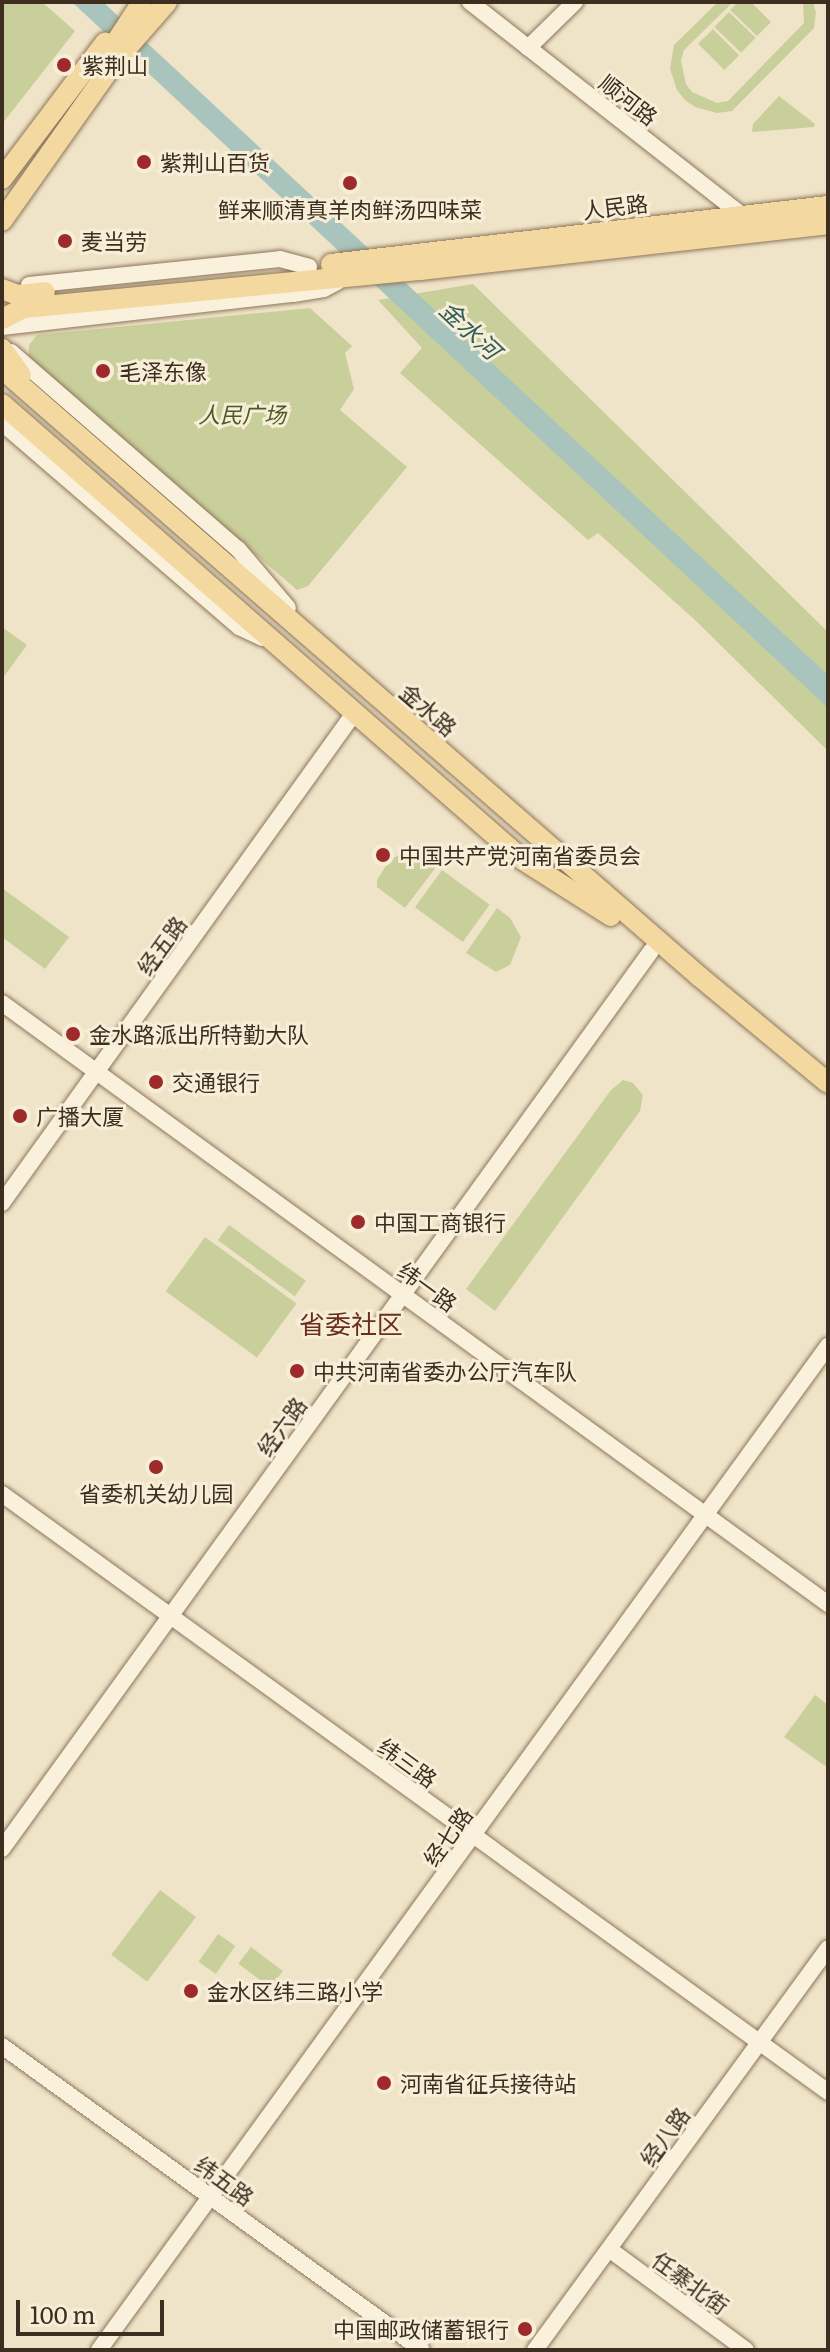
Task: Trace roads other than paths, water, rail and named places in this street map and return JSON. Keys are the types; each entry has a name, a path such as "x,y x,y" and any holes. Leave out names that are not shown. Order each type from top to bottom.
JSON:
{"main road":[{"path":"2,221 143,13 167,2"},
{"path":"2,200 143,13"},
{"path":"2,179 36,133 109,61"},
{"path":"2,231 61,153 109,61"},
{"name":"人民路","path":"2,289 18,295 309,267 828,206"},
{"name":"人民路","path":"2,319 24,308 421,270 828,224"},
{"path":"2,346 13,367 35,389 570,852 615,911"},
{"name":"金水路","path":"2,369 485,798"},
{"name":"金水路","path":"2,386 615,911 828,1083"},
{"path":"2,404 523,860 615,911"},
{"name":"金水路","path":"615,911 651,951 828,1099"}],"street":[{"name":"顺河路","path":"470,2 761,231"},
{"path":"528,48 575,2"},
{"path":"2,327 293,294 324,289 351,275"},
{"path":"2,346 238,549 288,608"},
{"path":"2,423 239,627 277,644"},
{"name":"经五路","path":"2,1203 355,712"},
{"name":"经六路","path":"2,1849 651,951"},
{"name":"纬一路","path":"2,1003 828,1604"},
{"name":"经七路","path":"99,2350 828,1346"},
{"name":"纬三路","path":"2,1494 828,2092"},
{"name":"经八路","path":"535,2350 828,1948"},
{"name":"纬五路","path":"2,2046 422,2350"},
{"name":"任寨北街","path":"609,2249 746,2350"}],"water":[{"path":"72,2 103,2 828,675 828,708"}],"place":[{"name":"紫荆山","path":"64,65"},
{"name":"紫荆山百货","path":"144,162"},
{"name":"鲜来顺清真羊肉鲜汤四味菜","path":"350,183"},
{"name":"麦当劳","path":"65,241"},
{"name":"毛泽东像","path":"103,371"},
{"name":"中国共产党河南省委员会","path":"383,855"},
{"name":"金水路派出所特勤大队","path":"73,1034"},
{"name":"交通银行","path":"156,1082"},
{"name":"广播大厦","path":"20,1116"},
{"name":"中国工商银行","path":"358,1222"},
{"name":"中共河南省委办公厅汽车队","path":"297,1371"},
{"name":"省委机关幼儿园","path":"156,1467"},
{"name":"金水区纬三路小学","path":"191,1991"},
{"name":"河南省征兵接待站","path":"384,2083"},
{"name":"中国邮政储蓄银行","path":"525,2329"}],"district":[{"name":"省委社区","path":"351,1323"}],"water label":[{"name":"金水河","path":"471,329"}],"park label":[{"name":"人民广场","path":"242,414"}]}
